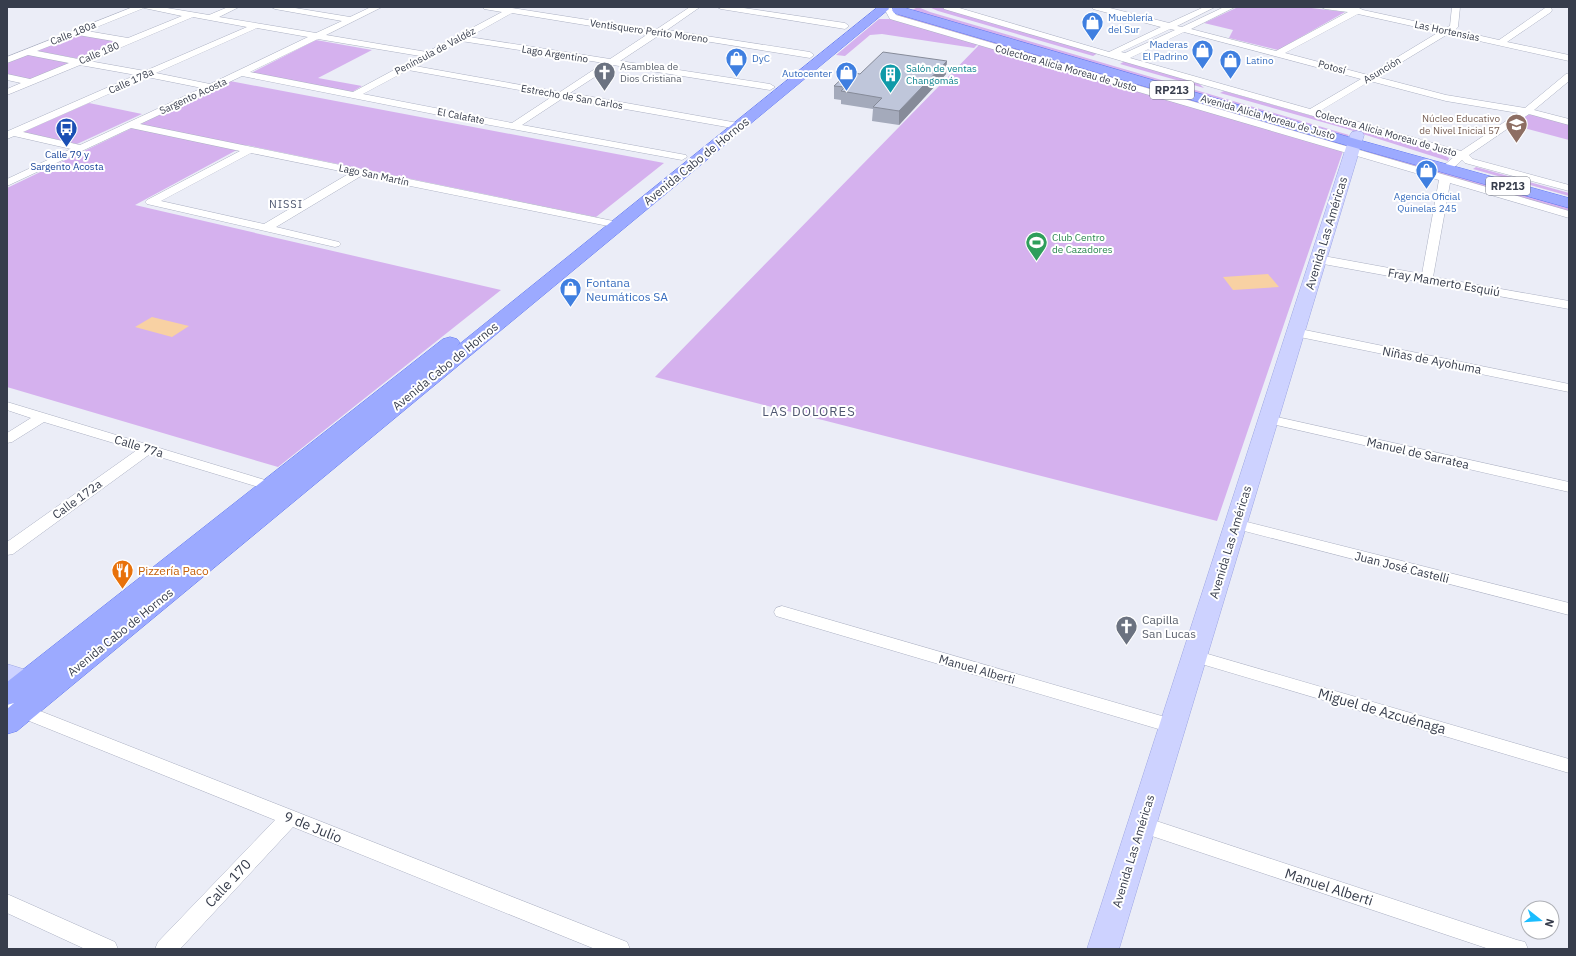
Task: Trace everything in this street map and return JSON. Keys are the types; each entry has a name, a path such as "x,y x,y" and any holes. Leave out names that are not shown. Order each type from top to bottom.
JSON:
{"main road":[{"path":"884,8 913,7"},
{"name":"Avenida Alicia Moreau de Justo","path":"923,7 930,11 980,26 1112,57 1354,143"},
{"name":"Avenida Cabo de Hornos","path":"13,698 270,486 610,223 682,157 731,125 770,87 810,54 846,26 884,8"},
{"name":"Avenida Cabo de Hornos","path":"13,698 731,125 884,8"},
{"name":"Avenida Alicia Moreau de Justo","path":"884,8 1354,143 1451,167 1569,203"},
{"name":"Avenida Las Américas","path":"1102,949 1354,143"},
{"name":"Avenida Alicia Moreau de Justo","path":"1451,167 1567,188"}],"street":[{"name":"Calle 180a","path":"7,60 140,7"},
{"path":"147,7 427,55"},
{"path":"210,18 235,7"},
{"path":"275,7 351,20"},
{"name":"Sargento Acosta","path":"7,183 378,7"},
{"name":"Ventisquero Perito Moreno","path":"488,7 514,9 646,32 660,31 810,54"},
{"path":"503,124 684,7"},
{"path":"514,126 696,7"},
{"path":"721,7 846,26"},
{"name":"Colectora Alicia Moreau de Justo","path":"947,7 1112,57 1312,112 1569,215"},
{"name":"Potosí","path":"1096,7 1279,53 1446,98 1527,111 1569,122"},
{"path":"1211,7 1113,52 1112,57 1126,56 1231,7"},
{"name":"Las Hortensias","path":"1325,7 1359,8 1569,58"},
{"path":"1450,30 1454,26 1456,7"},
{"path":"1279,53 1359,8"},
{"name":"Península de Valdéz","path":"353,96 514,9"},
{"path":"1502,40 1548,10"},
{"name":"Calle 180","path":"7,92 191,15"},
{"name":"Calle 178a","path":"9,134 255,26"},
{"name":"Las Hortensias","path":"1450,30 1569,54"},
{"name":"Asunción","path":"1312,112 1450,30"},
{"path":"77,32 128,41"},
{"name":"Lago Argentino","path":"460,38 770,87"},
{"path":"28,52 212,87"},
{"name":"Estrecho de San Carlos","path":"405,67 731,125"},
{"name":"El Calafate","path":"241,73 353,96 682,157"},
{"path":"1427,279 1451,167 1527,111 1569,76"},
{"path":"7,78 30,82"},
{"path":"1207,83 1216,94"},
{"name":"Lago San Martín","path":"129,125 610,223"},
{"path":"9,134 82,148"},
{"path":"249,150 151,202 335,244"},
{"path":"266,228 360,172"},
{"name":"Fray Mamerto Esquiú","path":"1318,260 1569,305"},
{"name":"Niñas de Ayohuma","path":"1295,332 1569,388"},
{"name":"Calle 77a","path":"7,406 270,486"},
{"path":"7,439 42,416"},
{"name":"Manuel de Sarratea","path":"1268,419 1569,487"},
{"name":"Calle 172a","path":"7,550 148,449"},
{"name":"Juan José Castelli","path":"1235,524 1569,609"},
{"name":"Manuel Alberti","path":"782,612 1172,726"},
{"name":"Miguel de Azcuénaga","path":"1194,656 1569,766"},
{"name":"9 de Julio","path":"13,698 290,817 619,949"},
{"name":"Calle 170","path":"166,949 290,817"},
{"name":"Manuel Alberti","path":"1142,824 1517,949"},
{"path":"7,903 107,949"}],"shaded area":[{"path":"918,7 930,12 1349,135 1345,138 910,11"},
{"path":"929,7 941,7 1098,53 1093,56 938,11"},
{"path":"1238,7 1303,7 1345,12 1278,50 1229,38 1233,30 1204,23"},
{"path":"895,15 908,15 1349,142 1346,148"},
{"path":"879,19 892,19 979,43 974,48 882,34 870,35 845,56 836,55"},
{"path":"77,34 120,42 80,59 37,51"},
{"path":"316,40 372,50 318,78 362,86 352,92 249,74"},
{"name":"Club Centro de Cazadores","path":"981,43 1344,148 1217,521 655,377"},
{"path":"28,54 72,62 29,80 7,75 7,62"},
{"path":"1125,61 1197,82 1204,88 1120,64"},
{"path":"230,81 664,163 596,217 246,145 135,205 501,290 278,467 7,387 7,188"},
{"path":"1224,91 1436,151 1449,158 1448,161 1347,129 1220,93"},
{"path":"89,103 142,114 77,144 23,132"},
{"path":"1527,115 1536,115 1569,124 1569,140 1513,125"},
{"path":"1368,148 1569,206 1569,214 1361,154"},
{"path":"1476,167 1569,193 1569,196 1473,169"},
{"path":"1268,274 1279,287 1233,290 1223,277"},
{"path":"152,317 189,326 172,337 135,327"}],"building":[{"path":"883,52 947,61 899,111 873,107 882,98 841,91 845,87 834,86 849,72 860,74"}],"place":[{"name":"Mueblería del Sur","path":"1092,42"},
{"name":"Maderas El Padrino","path":"1203,70"},
{"name":"DyC","path":"737,78"},
{"name":"Latino","path":"1231,80"},
{"name":"Asamblea de Dios Cristiana","path":"605,92"},
{"name":"Autocenter","path":"847,92"},
{"name":"Salón de ventas Changomás","path":"890,94"},
{"name":"Núcleo Educativo de Nivel Inicial 57","path":"1516,144"},
{"name":"Calle 79 y Sargento Acosta","path":"67,148"},
{"name":"Agencia Oficial Quinelas 245","path":"1427,190"},
{"name":"Club Centro de Cazadores","path":"1036,262"},
{"name":"Fontana Neumáticos SA","path":"571,308"},
{"name":"Pizzería Paco","path":"122,590"},
{"name":"Capilla San Lucas","path":"1127,646"}],"district":[{"name":"NISSI","path":"286,204"},
{"name":"LAS DOLORES","path":"809,411"}]}
